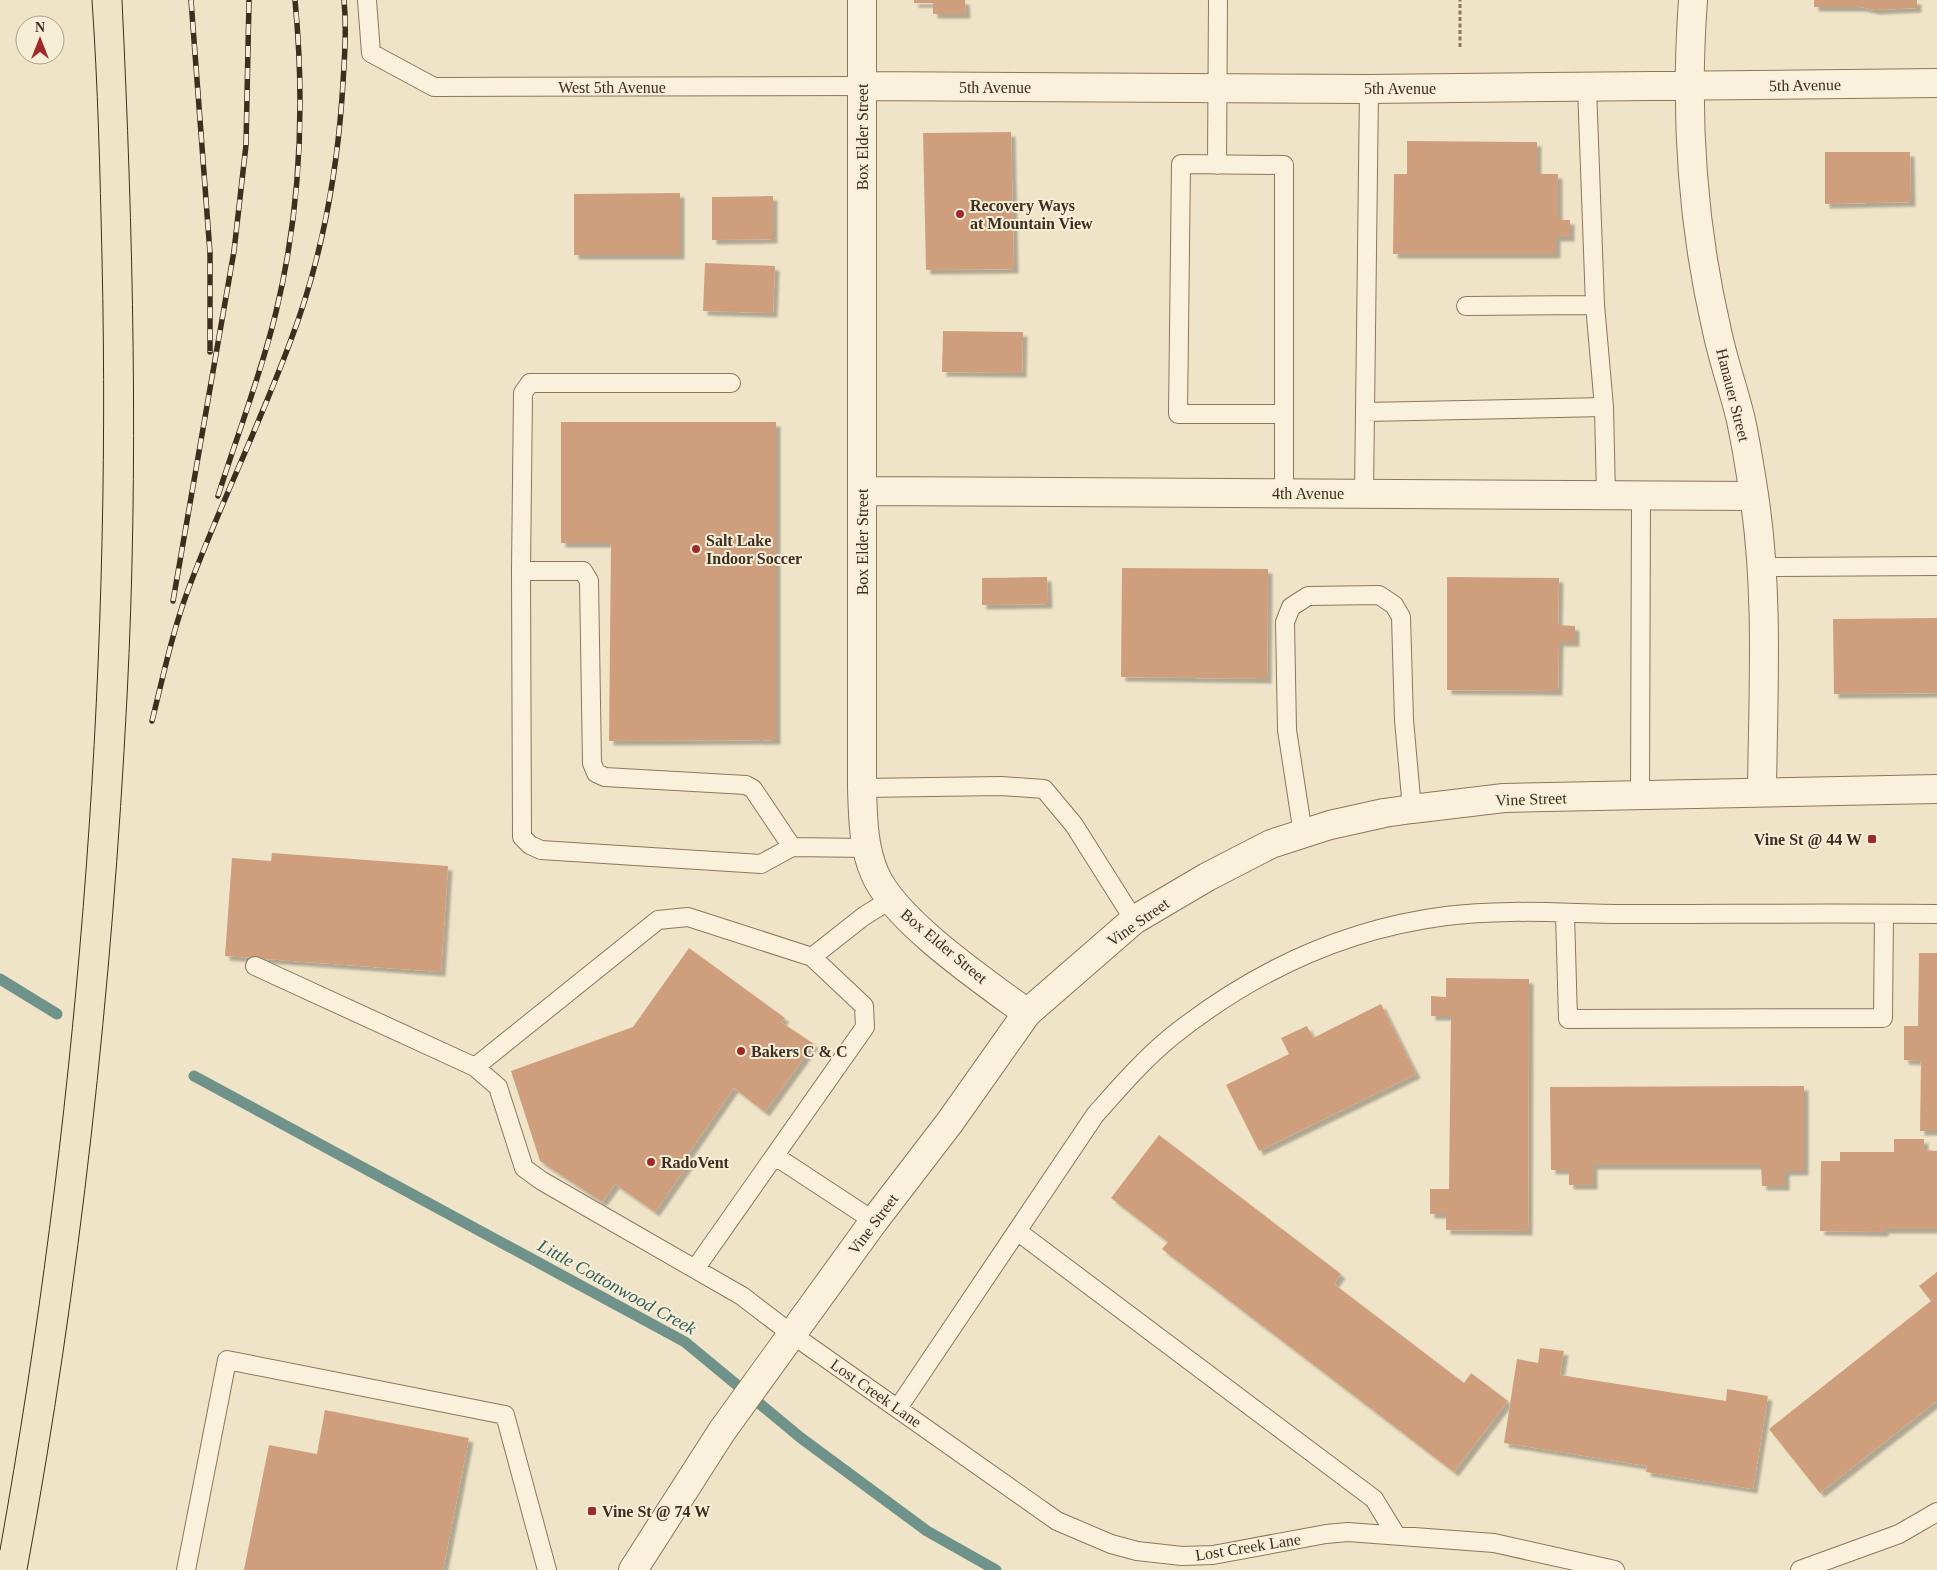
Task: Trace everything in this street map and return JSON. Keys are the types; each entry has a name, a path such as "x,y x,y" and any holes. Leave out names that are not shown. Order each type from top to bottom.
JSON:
{"street":[{"name":"Box Elder Street","path":"862,0 862,788 867,848 875,875 890,900 912,922 1027,1013"},
{"name":"Hanauer Street","path":"1693,0 1689,48 1690,87 1699,232 1717,330 1741,418 1754,496 1762,567 1762,792"},
{"name":"5th Avenue","path":"862,86 1368,89 1937,84"},
{"name":"4th Avenue","path":"862,491 1754,496"},
{"name":"Vine Street","path":"632,1570 722,1430 793,1335 874,1221 950,1122 1027,1013 1134,920 1206,877 1271,844 1375,815 1504,798 1937,789"}],"lane":[{"name":"West 5th Avenue","path":"367,0 371,53 434,87 862,86"},
{"path":"1218,0 1218,165"},
{"path":"1587,87 1594,305 1604,407 1606,496"},
{"path":"1364,493 1368,89"},
{"path":"1284,414 1178,414 1181,164 1284,166 1284,414 1284,493"},
{"path":"1466,306 1594,305"},
{"path":"731,383 530,383 523,392 521,571 522,837 541,850 760,864 792,846 867,848"},
{"path":"1365,412 1604,407"},
{"path":"1640,795 1641,496"},
{"path":"1762,567 1937,566"},
{"path":"521,571 583,571 590,581 592,762 596,773 605,778 746,785 753,789 792,846"},
{"path":"1303,834 1287,730 1285,622 1291,607 1308,596 1380,594 1394,605 1401,617 1404,720 1412,809"},
{"path":"862,788 1001,786 1044,789 1074,824 1134,920"},
{"path":"812,957 864,916 890,900"},
{"path":"898,1408 1095,1115 1131,1075 1170,1038 1219,1002 1270,970 1333,942 1400,923 1447,916 1500,912 1566,914 1937,914"},
{"path":"1566,914 1568,1019 1883,1018 1884,914"},
{"path":"475,1067 658,920 688,917 812,957 864,1006 865,1027 695,1269"},
{"name":"Lost Creek Lane","path":"255,966 475,1067 498,1087 524,1168 542,1181 742,1296 793,1335 1057,1521 1084,1534 1137,1551 1182,1556 1213,1555 1326,1534 1348,1532 1396,1535 1494,1543 1615,1570"},
{"path":"775,1156 874,1221"},
{"path":"1017,1232 1374,1499 1396,1535"},
{"path":"186,1570 227,1360 505,1415 547,1570"},
{"path":"1800,1570 1899,1534 1937,1512"}],"path":[{"path":"1460,0 1460,47"}],"building":[{"path":"914,0 965,0 966,14 933,14 933,3 914,3"},
{"path":"1814,0 1917,0 1917,8 1875,10 1861,7 1814,7"},
{"path":"1011,132 1014,269 926,270 923,133"},
{"path":"1407,141 1537,142 1537,174 1558,174 1558,220 1570,220 1570,237 1556,237 1556,254 1393,254 1394,174 1407,174"},
{"path":"1825,152 1910,152 1911,202 1825,204"},
{"path":"680,193 680,255 574,255 574,194"},
{"path":"773,196 773,239 712,240 712,197"},
{"path":"705,263 775,266 773,313 703,311"},
{"path":"943,331 1023,332 1022,373 942,372"},
{"path":"561,422 776,422 776,740 609,741 611,543 561,543"},
{"path":"1122,568 1268,569 1267,679 1121,677"},
{"path":"1047,577 1048,604 982,605 982,578"},
{"path":"1447,577 1559,578 1558,625 1575,626 1575,642 1559,642 1558,691 1447,690"},
{"path":"1937,618 1937,693 1834,694 1833,619"},
{"path":"272,853 448,866 441,972 225,956 232,858 271,861"},
{"path":"689,948 785,1018 781,1022 814,1044 765,1112 734,1088 684,1160 689,1163 655,1212 615,1184 602,1202 540,1161 511,1071 633,1027"},
{"path":"1919,953 1937,953 1937,1131 1920,1131 1921,1061 1904,1060 1904,1026 1918,1026"},
{"path":"1446,978 1529,979 1528,1231 1446,1230 1446,1214 1430,1214 1430,1189 1449,1189 1451,1016 1431,1016 1431,996 1446,997"},
{"path":"1381,1004 1416,1074 1259,1151 1226,1085 1289,1054 1281,1038 1307,1026 1313,1038"},
{"path":"1804,1086 1804,1171 1785,1171 1785,1186 1762,1186 1761,1165 1593,1165 1593,1185 1569,1185 1569,1170 1551,1170 1550,1087"},
{"path":"1159,1135 1341,1274 1334,1284 1464,1383 1471,1373 1508,1401 1454,1472 1162,1249 1168,1242 1111,1198"},
{"path":"1894,1139 1924,1139 1924,1150 1937,1151 1937,1229 1884,1229 1884,1232 1820,1231 1821,1161 1840,1161 1840,1152 1894,1152"},
{"path":"1937,1272 1937,1401 1820,1493 1769,1429 1931,1301 1919,1286"},
{"path":"1540,1348 1564,1351 1560,1375 1726,1401 1727,1389 1768,1396 1753,1489 1646,1472 1647,1466 1504,1443 1517,1359 1538,1363"},
{"path":"325,1410 469,1438 443,1570 244,1570 269,1445 317,1454"}],"waterway":[{"name":"Little Cottonwood Creek","path":"0,979 57,1014"},
{"name":"Little Cottonwood Creek","path":"194,1076 685,1342 801,1438 927,1531 996,1570"}],"tram line":[{"path":"0,1550 27,1390 68,1068 83,906 94,744 101,582 104,420 102,258 92,0"},
{"path":"27,1570 46,1462 78,1244 103,1026 121,807 131,610 134,436 132,261 122,0"}],"railway":[{"path":"191,0 210,253 210,352"},
{"path":"173,601 234,251 246,145 249,0"},
{"path":"218,496 270,335 291,235 296,196 300,118 300,79 295,0"},
{"path":"152,721 182,606 289,345 309,286 331,192 339,129 345,49 344,0"}],"place":[{"name":"Recovery Ways at Mountain View","path":"960,214"},
{"name":"Salt Lake Indoor Soccer","path":"696,549"},
{"name":"Vine St @ 44 W","path":"1872,839"},
{"name":"Bakers C & C","path":"741,1051"},
{"name":"RadoVent","path":"651,1162"},
{"name":"Vine St @ 74 W","path":"592,1511"}]}
